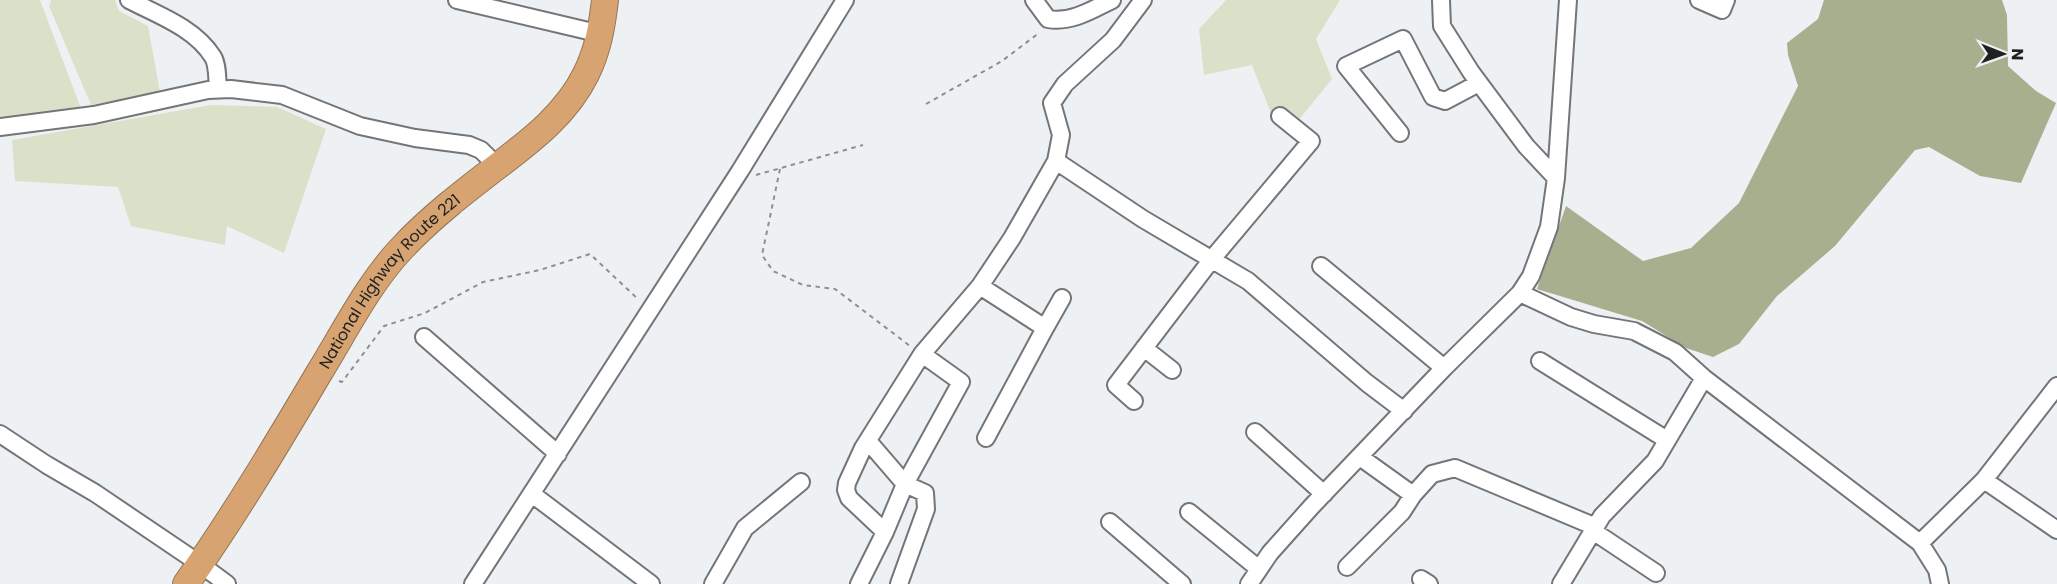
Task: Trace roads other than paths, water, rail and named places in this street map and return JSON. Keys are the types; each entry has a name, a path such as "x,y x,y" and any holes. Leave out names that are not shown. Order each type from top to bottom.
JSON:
{"highway":[{"name":"National Highway Route 221","path":"193,574 249,490 368,293 400,249 432,217 533,139 561,111 586,76 601,34 605,0"}],"street":[{"path":"129,0 197,38 215,59 218,89"},
{"path":"458,0 515,7 601,34"},
{"path":"473,584 735,180 845,0"},
{"path":"1034,0 1048,19 1055,20 1072,18 1112,0"},
{"path":"885,532 849,498 846,490 847,483 867,441 922,354 980,286 1012,238 1056,161 1061,135 1052,103 1065,84 1113,40 1143,0"},
{"path":"1441,0 1442,26 1479,83 1526,146 1556,178"},
{"path":"1249,584 1270,553 1324,494 1444,368 1520,293 1531,276 1549,227 1556,178 1568,0"},
{"path":"1699,0 1722,10 1726,0"},
{"path":"1400,134 1346,66 1403,39 1434,96 1444,101 1479,83"},
{"path":"0,128 94,115 218,89 282,95 360,126 415,138 469,145 481,150 498,166"},
{"path":"1134,401 1116,385 1212,259 1311,141 1280,116"},
{"path":"1056,161 1143,219 1248,280 1367,383 1404,411"},
{"path":"1321,266 1444,368"},
{"path":"980,286 1045,328"},
{"path":"1520,293 1571,317 1594,324 1634,331 1675,352 1704,378 1920,543 1937,570 1940,584"},
{"path":"986,438 1062,298"},
{"path":"424,337 558,454"},
{"path":"1144,348 1172,370"},
{"path":"859,584 885,532 905,484 961,382 922,354"},
{"path":"1540,361 1667,440"},
{"path":"1561,584 1602,516 1655,461 1704,378"},
{"path":"1920,543 1984,480 2057,386"},
{"path":"1255,432 1324,494"},
{"path":"0,434 46,465 95,493 193,574 226,584"},
{"path":"867,441 905,484 925,494 926,508 899,584"},
{"path":"1360,457 1413,495"},
{"path":"1347,567 1402,512 1413,495 1432,474 1455,468 1595,529 1656,573"},
{"path":"1984,480 2057,530"},
{"path":"713,584 745,528 801,482"},
{"path":"532,494 651,584"},
{"path":"1189,512 1258,569"},
{"path":"1110,522 1182,584"}]}
